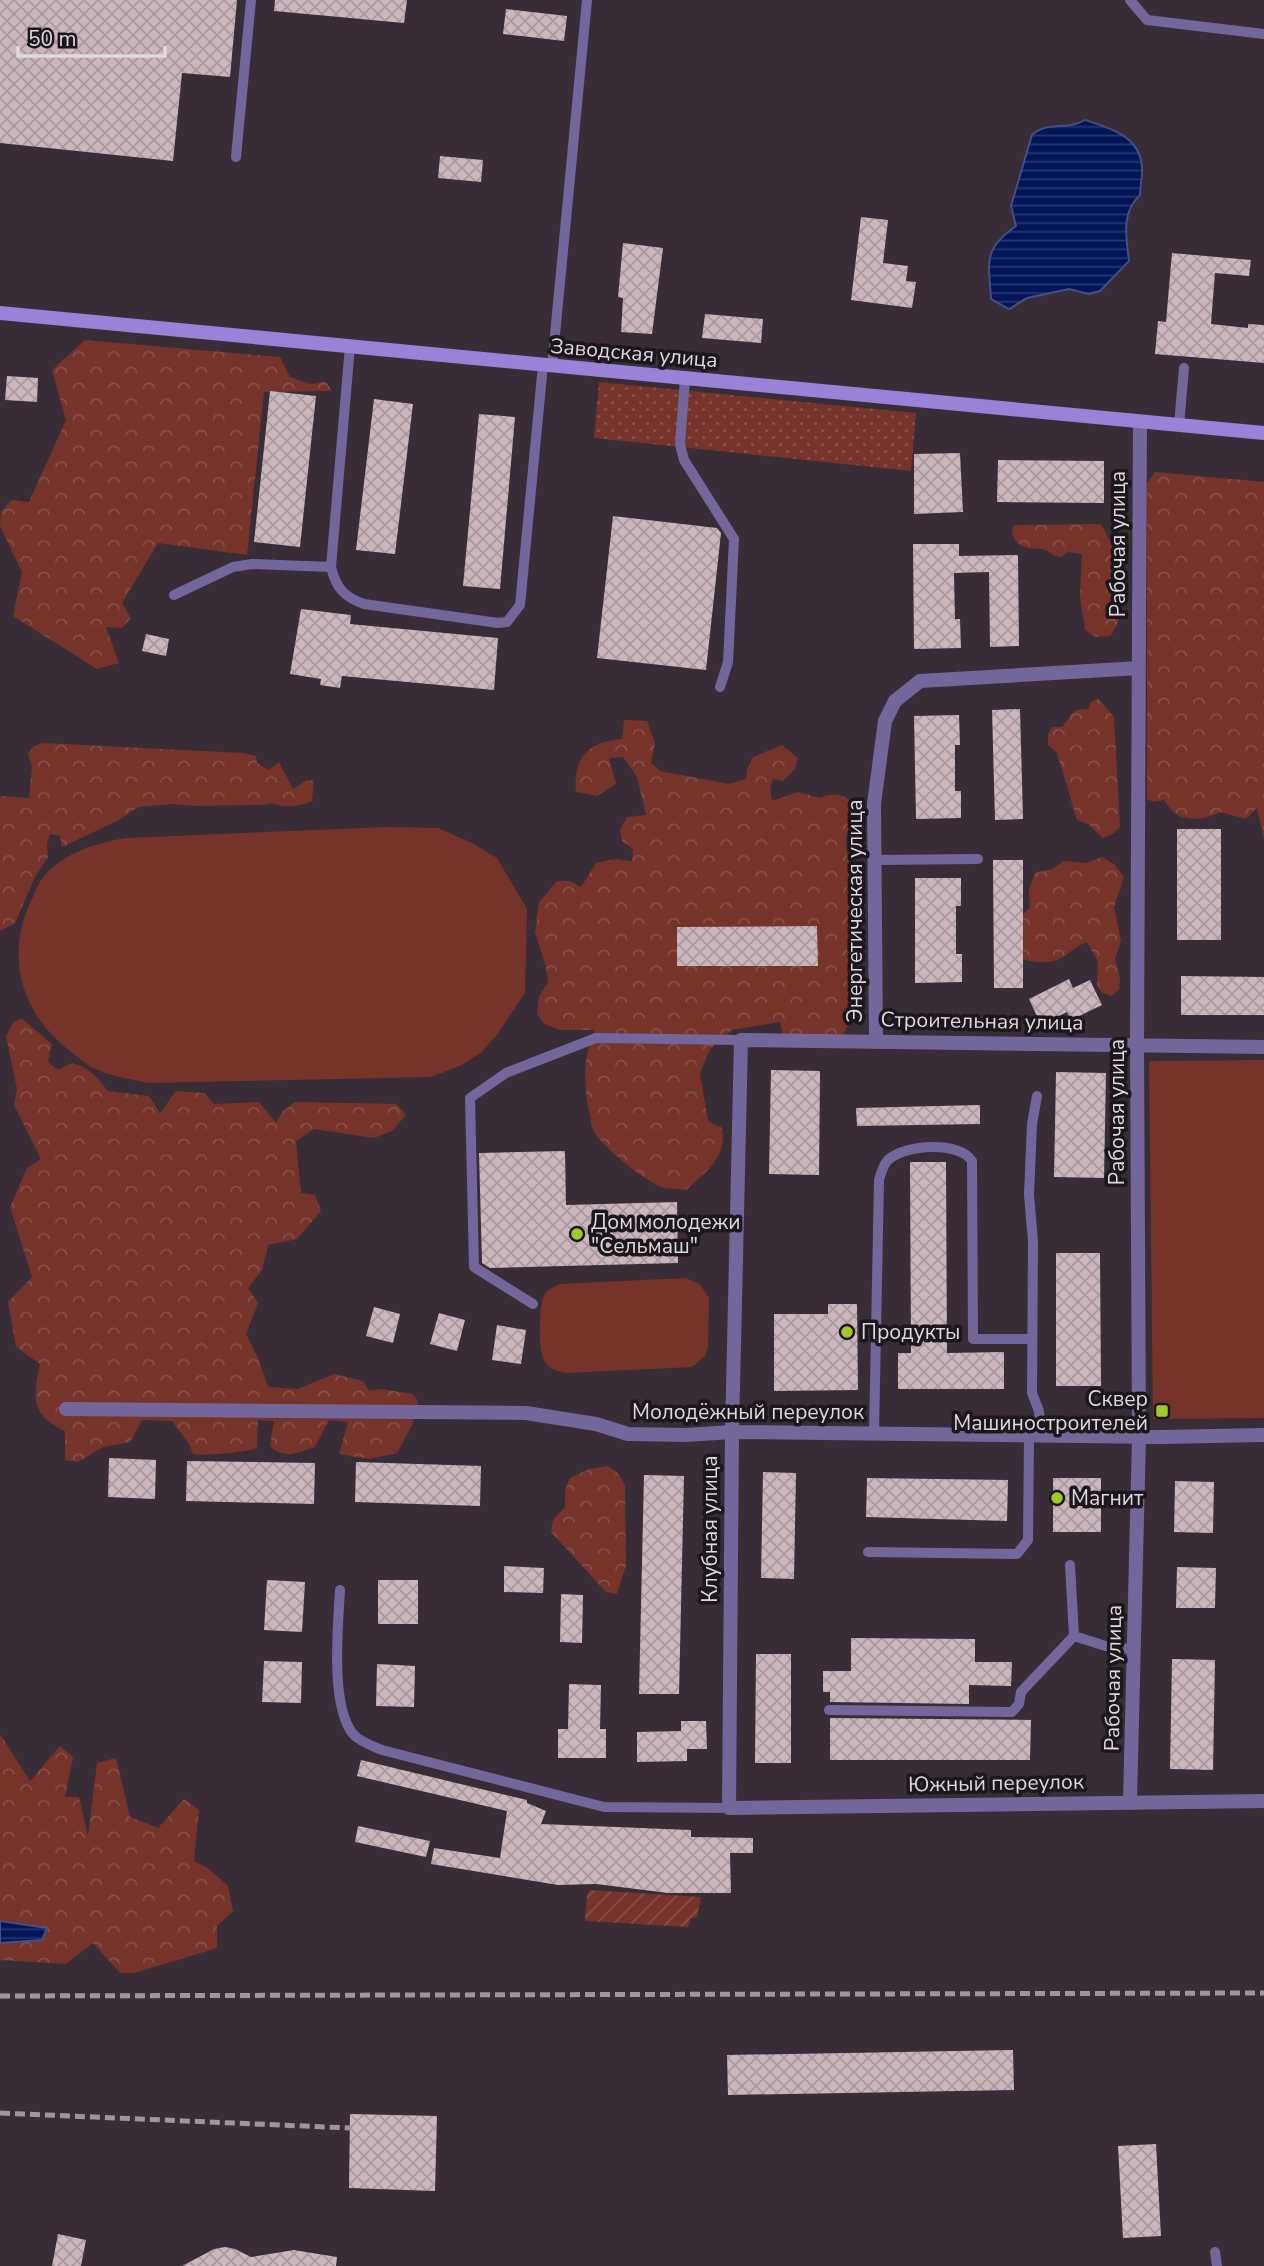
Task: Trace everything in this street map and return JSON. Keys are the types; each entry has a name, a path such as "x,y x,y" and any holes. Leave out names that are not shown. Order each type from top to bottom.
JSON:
{"street":[{"name":"Заводская улица","path":"0,313 1264,433"},
{"name":"Рабочая улица","path":"1130,1801 1139,1437 1137,1045 1140,422"},
{"name":"Энергетическая улица","path":"876,1040 874,804 885,722 895,701 920,681 1139,668"},
{"name":"Строительная улица","path":"741,1040 1264,1046"},
{"name":"Клубная улица","path":"729,1808 732,1432 741,1040"},
{"name":"Молодёжный переулок","path":"66,1409 526,1413 596,1424 628,1434 686,1435 732,1432 1139,1437 1264,1435"},
{"name":"Южный переулок","path":"729,1808 1264,1801"}],"lane":[{"path":"236,157 251,0"},
{"path":"350,346 331,567 340,591 350,599 364,604 498,624 508,622 520,605 587,0"},
{"path":"1130,0 1147,20 1264,34"},
{"path":"1179,425 1184,368"},
{"path":"684,379 680,444 684,460 734,539 728,662 720,687"},
{"path":"174,595 233,567 252,564 331,567"},
{"path":"874,860 978,859"},
{"path":"533,1304 474,1267 470,1098 506,1073 596,1038 741,1040"},
{"path":"867,1552 1017,1554 1028,1540 1039,1411 1032,1393 1032,1241 1029,1195 1032,1124 1037,1096"},
{"path":"874,1434 879,1180 890,1158 899,1153 926,1147 961,1151 968,1155 972,1161 973,1339 1031,1339"},
{"path":"829,1710 1013,1712 1019,1704 1021,1692 1074,1636 1070,1565"},
{"path":"340,1590 340,1701 345,1720 355,1736 365,1742 382,1750 604,1807 729,1808"},
{"path":"1074,1636 1112,1648 1135,1649"},
{"path":"1215,2252 1217,2266"}],"green space":[{"path":"85,340 280,357 290,377 310,384 326,382 332,391 264,392 247,555 158,543 122,603 131,618 122,628 106,627 119,663 97,669 13,616 22,572 0,526 1,512 11,500 29,502 66,420 52,370"},
{"path":"599,382 916,413 911,471 594,438"},
{"path":"1155,472 1264,482 1264,839 1257,808 1246,819 1220,812 1196,819 1175,813 1164,800 1154,802 1147,799 1147,483"},
{"path":"1101,524 1110,541 1122,545 1122,555 1111,575 1120,589 1122,605 1115,629 1110,636 1096,637 1085,630 1080,597 1082,554 1068,552 1061,557 1044,549 1026,548 1016,540 1012,531 1014,525"},
{"path":"1099,699 1114,717 1120,827 1103,838 1088,824 1077,820 1057,753 1048,745 1048,735 1052,727 1062,727 1074,712 1088,709 1091,702"},
{"path":"624,720 647,721 655,743 651,763 660,771 729,784 746,779 753,757 782,745 798,758 795,769 783,781 773,779 770,787 772,801 798,792 820,798 838,795 865,810 848,832 846,842 861,896 862,956 856,1001 846,1029 838,1043 783,1035 780,1022 732,1030 710,1049 700,1074 708,1121 722,1128 723,1138 714,1163 686,1190 656,1185 615,1155 598,1137 592,1127 585,1082 586,1061 594,1030 560,1030 544,1024 537,1013 539,996 548,982 535,932 539,902 557,881 570,881 581,887 596,863 615,859 632,861 633,849 622,841 620,830 627,817 646,815 637,777 623,757 609,758 616,784 597,796 576,792 580,761 591,748 622,739"},
{"path":"43,743 242,753 256,756 257,763 269,770 279,762 293,789 307,780 314,781 312,801 290,806 271,803 138,807 119,820 62,847 60,836 50,834 47,844 48,857 36,875 15,923 0,931 0,796 29,798 32,766 28,754 34,746"},
{"path":"386,827 438,828 472,843 497,858 527,909 525,993 482,1052 462,1065 431,1077 148,1083 112,1075 88,1065 53,1036 39,1020 29,1001 19,962 19,941 24,920 43,877 72,855 93,846 126,838"},
{"path":"1102,857 1114,864 1124,877 1114,907 1121,941 1115,959 1120,978 1119,990 1111,996 1102,993 1097,985 1098,962 1087,942 1061,958 1048,962 1017,958 1013,925 1030,907 1029,889 1035,873 1052,869 1064,861 1086,863"},
{"path":"21,1018 52,1044 48,1062 58,1070 72,1063 83,1067 108,1091 149,1096 160,1113 176,1091 204,1093 214,1104 259,1102 276,1123 283,1111 295,1102 396,1104 406,1115 392,1131 374,1138 314,1129 296,1141 301,1193 315,1195 321,1211 297,1239 268,1245 262,1270 248,1288 258,1303 246,1334 268,1387 298,1389 334,1374 363,1381 369,1391 381,1389 413,1394 418,1402 412,1425 397,1453 369,1459 339,1454 348,1422 329,1420 315,1447 292,1454 281,1453 270,1446 274,1421 258,1420 257,1448 193,1454 172,1421 142,1420 130,1442 103,1447 78,1462 65,1460 65,1431 45,1418 40,1411 36,1386 40,1364 16,1347 8,1302 32,1277 10,1207 27,1168 41,1159 14,1105 17,1089 6,1036 13,1023"},
{"path":"1264,1060 1264,1418 1153,1419 1149,1061"},
{"path":"685,1278 700,1284 709,1298 708,1347 705,1356 692,1367 567,1373 553,1369 546,1363 541,1347 541,1311 544,1295 552,1288 560,1284"},
{"path":"608,1466 619,1474 625,1486 626,1565 617,1594 606,1592 551,1532 553,1520 565,1507 565,1490 570,1478 589,1469"},
{"path":"0,1734 30,1781 60,1746 73,1757 65,1797 79,1797 88,1836 97,1763 116,1758 130,1817 158,1828 184,1799 199,1810 194,1861 208,1868 228,1886 233,1911 217,1926 217,1948 134,1973 120,1973 93,1943 66,1964 0,1960"},
{"path":"590,1890 701,1897 697,1917 691,1918 688,1927 585,1921 587,1895"}],"shaded area":[{"path":"1085,120 1122,135 1136,148 1140,156 1140,195 1130,209 1126,225 1129,261 1100,291 1089,294 1069,289 1027,298 1009,309 991,299 990,258 997,242 1016,226 1011,206 1032,135 1045,128 1071,125"},
{"path":"0,1921 47,1928 42,1940 0,1943"}],"building":[{"path":"0,0 237,0 230,77 182,73 173,161 0,143"},
{"path":"275,0 407,0 404,23 274,11"},
{"path":"506,9 567,16 564,41 503,34"},
{"path":"440,156 483,160 481,182 438,178"},
{"path":"861,217 888,220 883,263 908,266 906,281 916,282 912,308 851,300"},
{"path":"623,243 663,248 652,334 621,332 623,298 618,297"},
{"path":"1172,253 1251,260 1249,276 1215,273 1211,324 1248,328 1248,324 1264,325 1264,363 1155,354 1158,321 1166,322"},
{"path":"705,314 763,319 761,343 702,338"},
{"path":"7,376 38,378 37,402 5,400"},
{"path":"270,391 316,396 300,547 254,542"},
{"path":"374,399 413,404 395,554 356,550"},
{"path":"479,414 515,417 500,589 463,586"},
{"path":"960,453 963,512 914,514 914,454"},
{"path":"998,460 1104,461 1104,503 997,502"},
{"path":"613,516 717,528 721,533 706,670 597,658"},
{"path":"913,544 959,544 959,556 1018,555 1019,646 990,647 989,572 954,573 955,619 960,619 961,648 914,649"},
{"path":"301,609 351,615 350,624 498,638 494,690 342,676 340,688 320,685 321,679 290,674"},
{"path":"146,634 169,639 166,656 142,651"},
{"path":"1020,709 1023,819 995,820 992,710"},
{"path":"959,715 960,745 955,745 955,791 961,791 961,818 916,819 914,716"},
{"path":"1177,829 1221,829 1221,940 1177,940"},
{"path":"993,860 1023,860 1023,988 994,988"},
{"path":"915,878 961,878 961,906 956,906 956,954 962,954 962,982 915,983"},
{"path":"817,926 818,966 677,966 677,927"},
{"path":"1181,976 1264,977 1264,1015 1181,1015"},
{"path":"1069,979 1073,988 1090,980 1102,1005 1071,1020 1067,1012 1041,1025 1029,999"},
{"path":"771,1070 820,1071 819,1175 769,1174"},
{"path":"1056,1072 1106,1073 1104,1178 1054,1177"},
{"path":"980,1105 980,1124 857,1126 856,1108"},
{"name":"Дом молодежи \"Сельмаш\"","path":"565,1151 566,1205 677,1202 678,1263 490,1268 482,1263 479,1153"},
{"path":"910,1162 946,1162 947,1353 1004,1352 1004,1389 898,1389 898,1353 911,1353"},
{"path":"1056,1253 1100,1253 1101,1386 1056,1386"},
{"path":"828,1304 857,1304 858,1390 774,1391 774,1314 828,1314"},
{"path":"374,1307 400,1314 393,1343 366,1336"},
{"path":"439,1313 465,1320 457,1351 430,1344"},
{"path":"497,1325 526,1330 521,1364 492,1360"},
{"path":"109,1458 156,1460 155,1499 108,1497"},
{"path":"187,1461 315,1463 314,1504 186,1501"},
{"path":"356,1462 481,1466 480,1506 355,1502"},
{"path":"763,1472 796,1473 794,1579 761,1578"},
{"path":"644,1475 684,1476 679,1694 639,1694"},
{"path":"867,1478 1008,1480 1007,1521 866,1517"},
{"path":"1053,1478 1101,1478 1101,1532 1053,1532"},
{"path":"1175,1481 1214,1482 1213,1533 1174,1532"},
{"path":"504,1566 544,1568 543,1593 504,1592"},
{"path":"1177,1567 1216,1568 1215,1608 1176,1608"},
{"path":"267,1580 305,1582 302,1632 264,1630"},
{"path":"378,1580 418,1580 418,1624 378,1624"},
{"path":"561,1594 583,1595 582,1643 560,1642"},
{"path":"851,1638 975,1639 975,1662 1012,1662 1011,1686 969,1685 969,1704 830,1702 830,1692 823,1692 823,1671 851,1671"},
{"path":"756,1654 791,1654 791,1763 755,1763"},
{"path":"1172,1659 1215,1660 1213,1770 1170,1769"},
{"path":"264,1661 302,1662 301,1703 262,1702"},
{"path":"377,1664 415,1666 414,1707 376,1706"},
{"path":"569,1684 601,1685 600,1729 606,1729 606,1758 558,1758 558,1729 568,1729"},
{"path":"830,1718 1031,1720 1030,1760 830,1760"},
{"path":"681,1721 706,1721 707,1749 687,1749 687,1761 637,1762 637,1732 681,1731"},
{"path":"361,1760 527,1800 527,1803 546,1811 541,1824 691,1830 691,1837 753,1838 753,1853 730,1853 731,1893 668,1893 596,1884 558,1885 431,1864 434,1848 500,1858 507,1811 357,1776"},
{"path":"358,1826 430,1841 426,1857 355,1842"},
{"path":"1013,2050 1014,2090 728,2095 727,2055"},
{"path":"350,2114 437,2116 435,2191 349,2188"},
{"path":"1156,2144 1161,2236 1123,2238 1118,2146"},
{"path":"58,2234 86,2240 81,2266 52,2266"},
{"path":"225,2247 251,2257 294,2250 337,2257 336,2266 182,2266 214,2249"}],"railway":[{"path":"0,1996 1264,1993"},
{"path":"0,2113 350,2128"}],"place":[{"name":"Дом молодежи \"Сельмаш\"","path":"577,1234"},
{"name":"Продукты","path":"847,1332"},
{"name":"Сквер Машиностроителей","path":"1162,1411"},
{"name":"Магнит","path":"1057,1498"}]}
